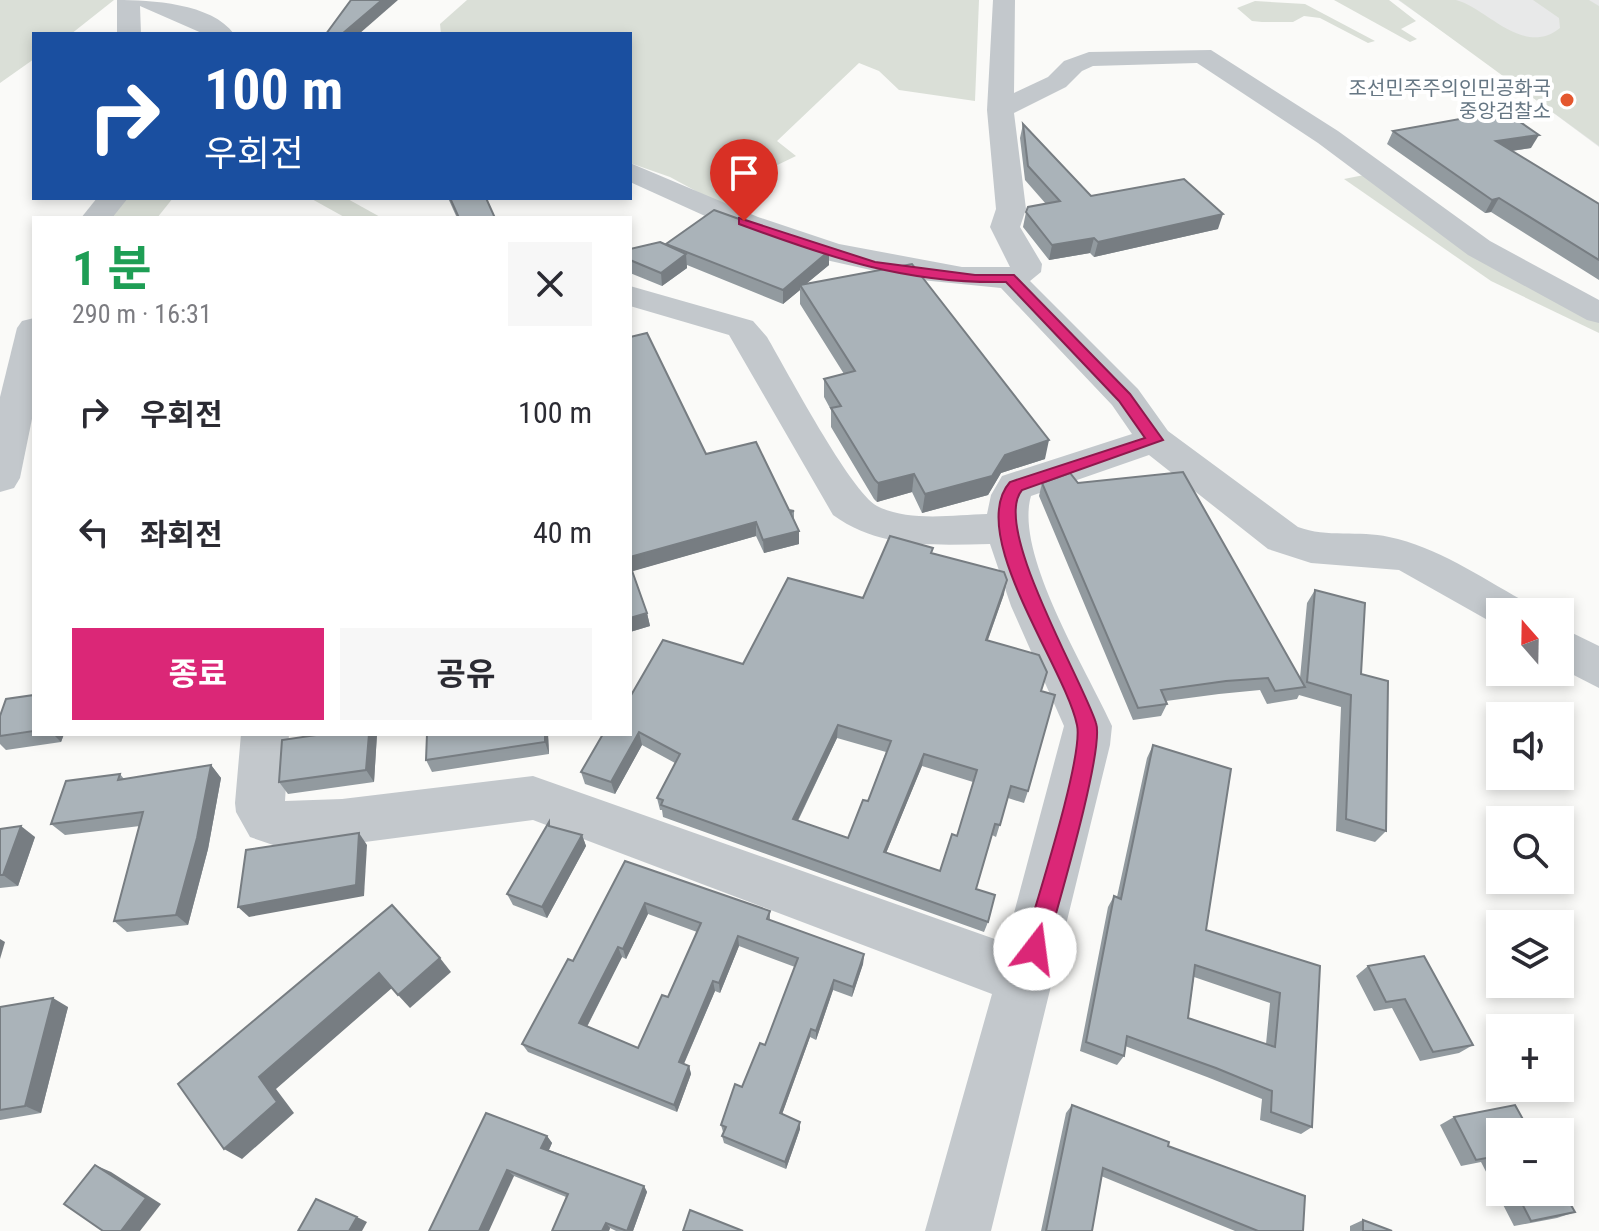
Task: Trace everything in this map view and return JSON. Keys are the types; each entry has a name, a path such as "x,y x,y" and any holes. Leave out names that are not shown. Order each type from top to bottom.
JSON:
{"street":[{"path":"128,0 129,32"},
{"path":"144,0 191,17 218,32"},
{"path":"632,173 673,188 719,212 843,258 975,279 1009,278 1025,272 1026,264 1005,227 1011,209 1000,110 1004,0"},
{"path":"1000,110 1057,82 1073,66 1089,59 1202,55 1328,137 1479,248 1599,313"},
{"path":"98,216 111,200"},
{"path":"1009,278 1125,397 1155,440 1283,538 1311,548 1385,551 1412,558 1486,601"},
{"path":"632,297 741,328 750,337 847,505 863,519 889,528 1006,529"},
{"path":"0,478 25,405 32,345"},
{"path":"958,1231 1082,768 1088,726 1030,594 1006,529 1009,494 1016,486 1155,440"},
{"path":"1574,654 1599,669"},
{"path":"265,736 260,803 261,812 268,821 279,824 342,822 533,798 1027,979"}],"shaded area":[{"path":"0,0 114,0 74,32 32,32 32,60 0,83"},
{"path":"467,0 979,0 975,101 899,90 879,71 859,63 777,141 796,156 765,171 766,185 729,209 670,177 632,164 632,32 441,32 440,24"},
{"path":"1334,0 1389,0 1416,21 1401,29 1417,39 1410,42"},
{"name":"조선민주주의인민공화국 중앙검찰소","path":"1398,0 1599,0 1599,147 1473,53"},
{"name":"조선민주주의인민공화국 중앙검찰소","path":"1399,0 1456,0 1468,4 1505,28 1532,37 1546,36 1560,28 1559,18 1533,0 1589,0 1599,6 1599,146"},
{"path":"1255,1 1305,4 1375,41 1368,43 1320,18 1304,16 1293,22 1252,21 1237,8"},
{"path":"1369,174 1599,318 1599,333 1491,281 1344,179"},
{"path":"118,200 171,200 159,216 106,216"},
{"path":"314,200 350,200 378,216 342,216"}],"building":[{"path":"351,0 382,0 344,32 327,32"},
{"path":"1504,111 1539,135 1496,141 1599,204 1599,260 1499,198 1492,200 1393,131"},
{"path":"1023,124 1091,196 1184,179 1223,214 1098,242 1094,238 1052,245 1026,212 1028,207 1060,201 1028,166"},
{"path":"451,200 487,200 494,216 458,216"},
{"path":"714,210 829,251 783,290 666,244"},
{"path":"660,242 686,254 661,273 632,261 632,249"},
{"path":"912,264 1049,440 1005,455 992,476 925,494 914,474 878,483 831,408 841,406 824,379 855,371 800,285"},
{"path":"647,333 706,454 756,442 789,510 794,511 790,512 799,531 763,540 756,522 632,556 632,337"},
{"path":"1183,472 1305,687 1275,691 1268,678 1226,681 1161,690 1167,704 1138,708 1042,483 1070,473 1078,483"},
{"path":"890,536 933,548 931,553 1004,572 1007,580 986,640 1039,655 1047,672 1041,691 1055,695 1028,791 1011,786 1000,825 995,824 976,889 995,895 988,922 661,805 663,800 657,798 680,754 639,732 611,782 581,772 602,736 632,736 632,694 663,640 743,664 788,578 863,598","holes":["838,725 891,741 868,801 863,800 848,838 793,819","924,754 977,770 957,836 952,834 940,871 884,852"]},
{"path":"632,571 647,613 632,617"},
{"path":"1315,590 1365,603 1361,674 1388,681 1386,831 1346,819 1351,695 1307,682"},
{"path":"32,695 32,731 0,736 0,716 6,699"},
{"path":"309,736 369,736 366,770 279,782 282,740"},
{"path":"427,736 545,736 545,742 426,760"},
{"path":"1153,745 1231,769 1206,930 1320,966 1312,1127 1271,1112 1272,1091 1216,1068 1127,1036 1124,1056 1086,1042 1114,896 1121,899","holes":["1195,965 1280,993 1275,1047 1188,1018"]},
{"path":"211,765 197,838 176,915 114,921 143,812 51,824 66,781 120,774 118,780"},
{"path":"549,822 549,826 582,835 542,907 507,894"},
{"path":"21,826 3,875 0,875 0,829"},
{"path":"359,833 356,885 238,907 246,850"},
{"path":"625,861 770,911 767,919 864,954 853,987 834,980 816,1031 811,1029 780,1113 800,1122 785,1162 722,1136 726,1127 721,1125 735,1084 742,1087 760,1043 765,1045 798,958 738,936 719,983 713,981 679,1062 689,1066 674,1105 522,1044 568,959 573,961","holes":["645,903 701,923 668,997 662,995 638,1048 579,1023 618,947 623,949"]},
{"path":"392,905 440,958 398,995 379,973 259,1077 277,1102 224,1149 178,1084"},
{"path":"1424,956 1473,1045 1433,1052 1405,999 1386,1002 1368,966"},
{"path":"53,998 25,1106 0,1110 0,1007"},
{"path":"1072,1105 1169,1142 1168,1146 1305,1196 1303,1231 1258,1231 1103,1168 1092,1231 1046,1231"},
{"path":"1515,1105 1522,1118 1486,1118 1486,1158 1476,1160 1454,1117"},
{"path":"486,1113 547,1136 541,1148 644,1186 627,1231 606,1223 602,1231 552,1231 568,1194 507,1170 479,1231 429,1231"},
{"path":"95,1165 146,1198 121,1231 103,1231 64,1204"},
{"path":"316,1199 357,1217 349,1231 298,1231"},
{"path":"1523,1206 1572,1206 1575,1212 1531,1221"},
{"path":"690,1210 743,1231 683,1231"},
{"path":"1363,1220 1392,1231 1363,1231"}],"place":[{"name":"조선민주주의인민공화국 중앙검찰소","path":"1567,100"}],"route":[{"path":"744,221 843,258 875,266 975,279 1009,278 1125,397 1155,440 1094,463 1016,486 1009,494 1006,529 1030,594 1088,726 1082,768 1035,949"}]}
